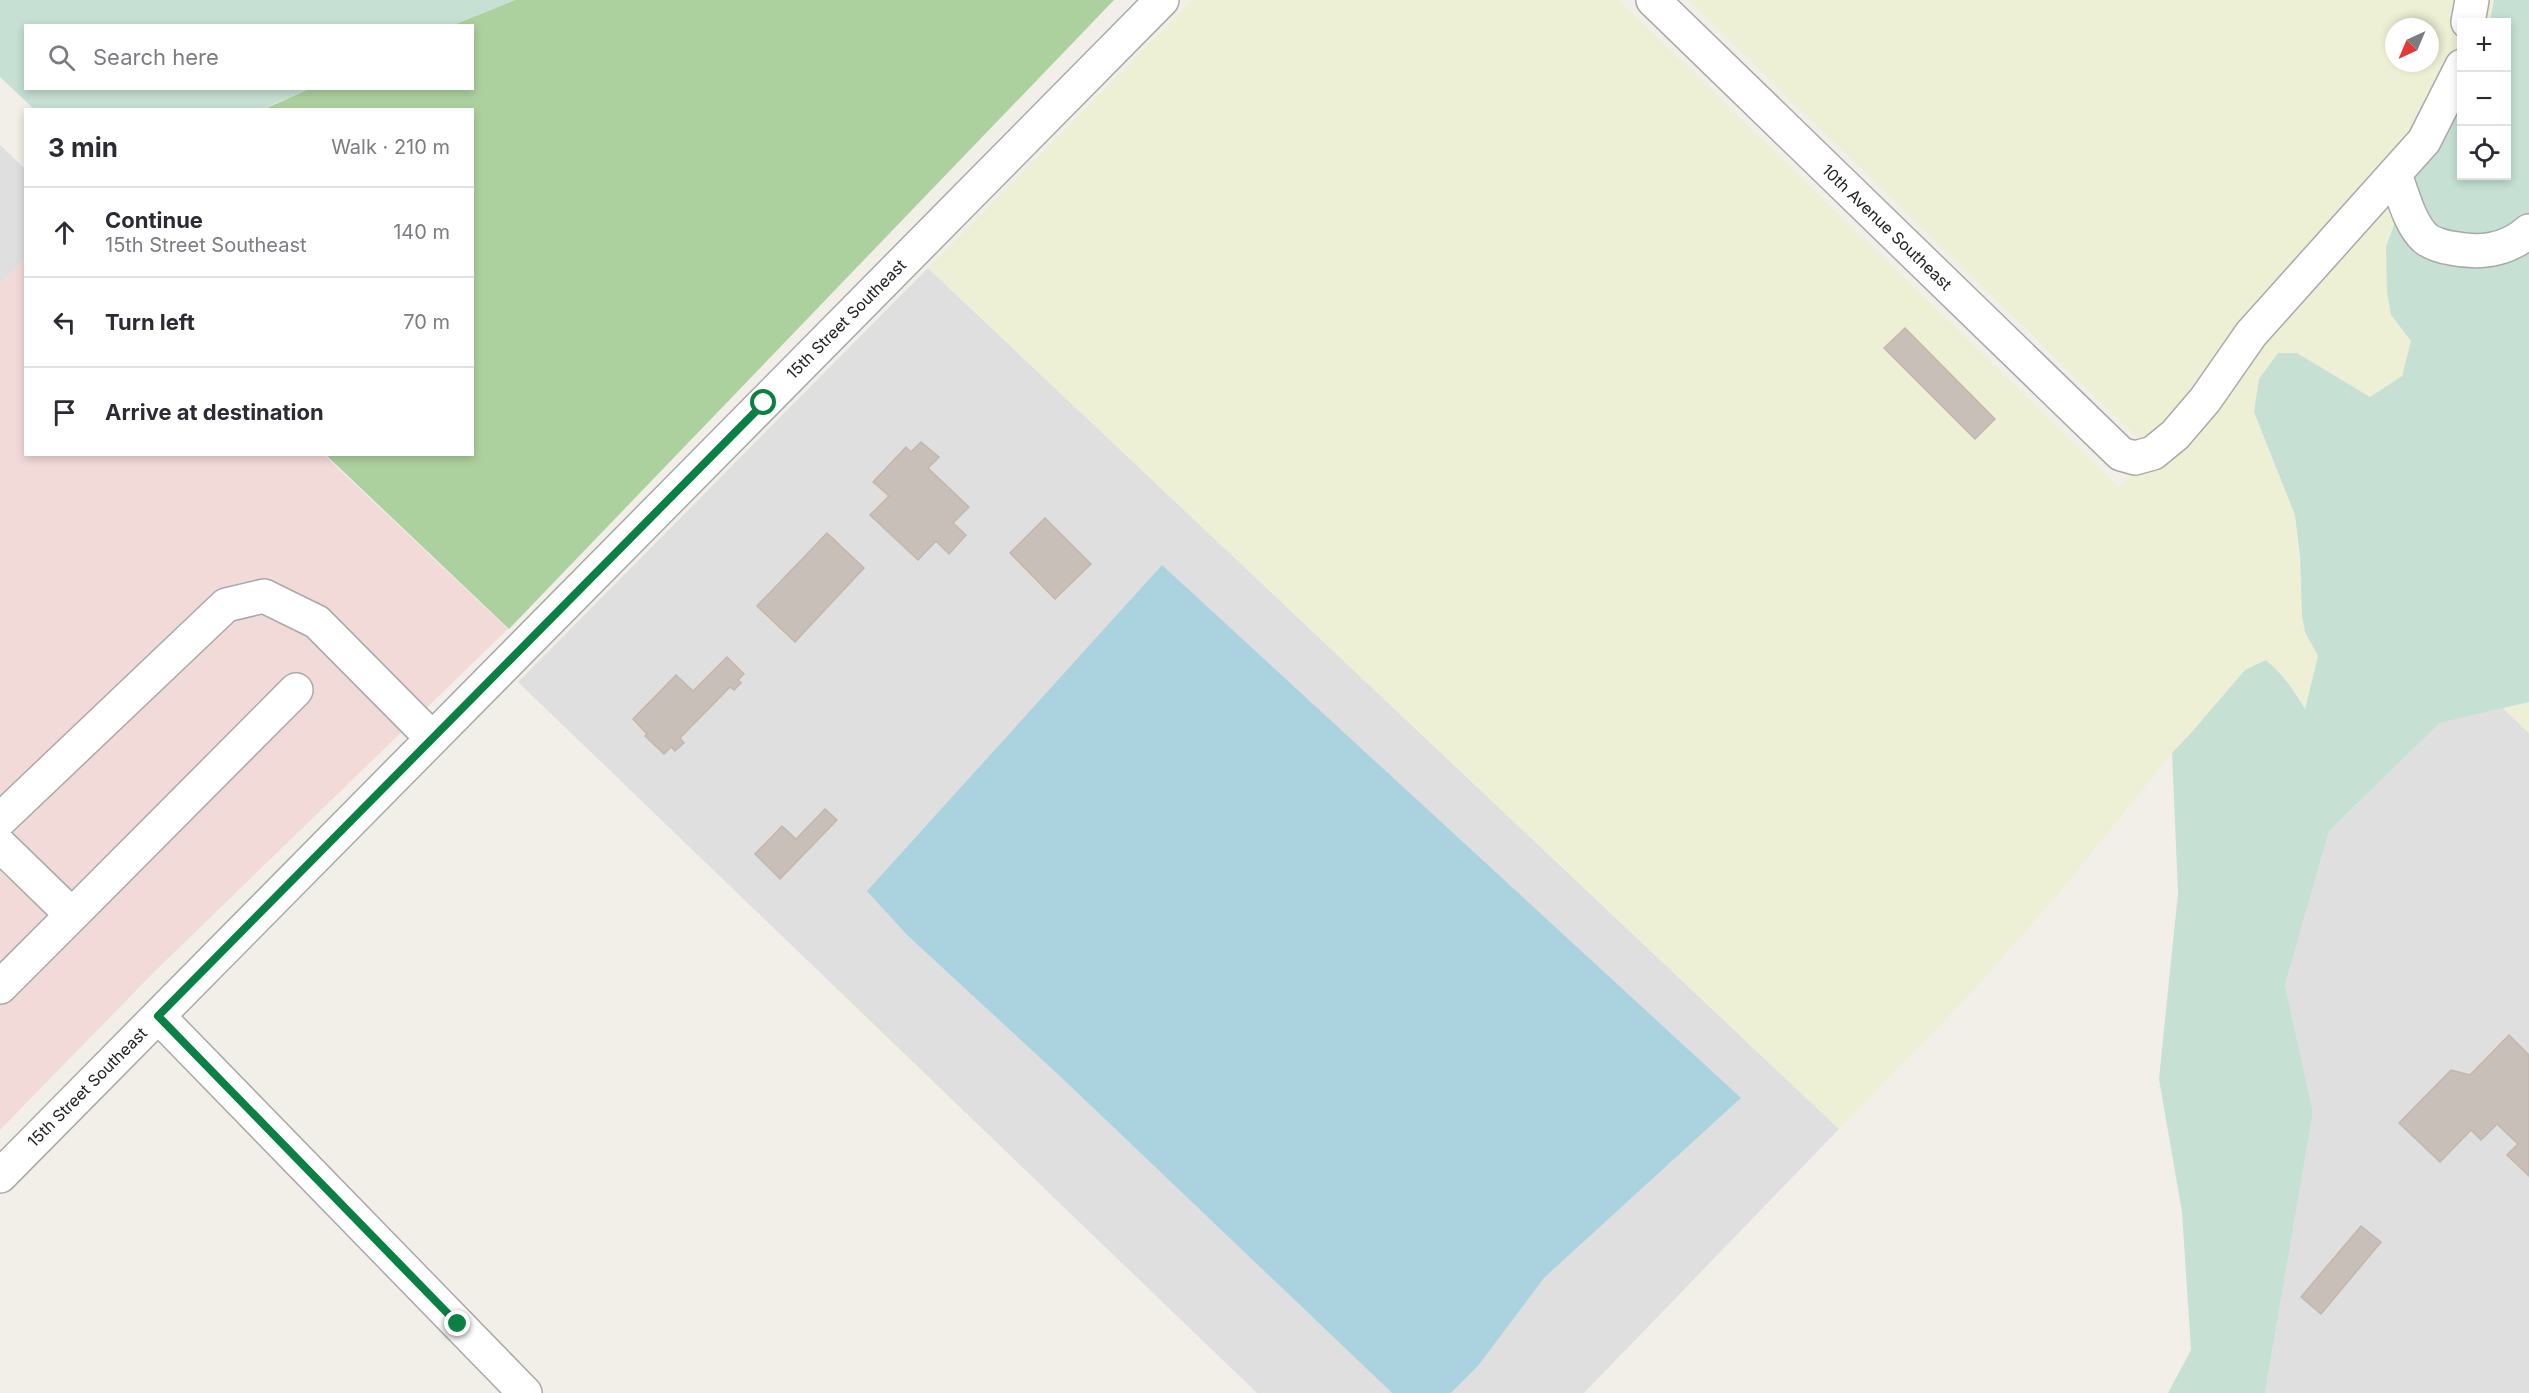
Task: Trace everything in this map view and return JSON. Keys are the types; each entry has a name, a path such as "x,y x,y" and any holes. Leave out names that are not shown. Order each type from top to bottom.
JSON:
{"street":[{"name":"15th Street Southeast","path":"0,1176 1162,0"},
{"name":"10th Avenue Southeast","path":"1653,0 2121,454 2135,458 2153,453 2175,435 2205,400 2252,334 2395,175"},
{"path":"2469,18 2472,0"},
{"path":"2459,72 2424,141 2395,175 2416,227 2426,239 2445,247 2468,252 2487,252 2517,241 2529,231"},
{"path":"0,820 226,605 264,596 316,622 432,738"},
{"path":"0,987 296,690"},
{"path":"0,845 72,915"},
{"path":"158,1016 525,1393"}],"shaded area":[{"path":"0,145 24,168 24,259 0,284"},
{"path":"24,259 24,456 325,456 508,629 155,971 0,1130 0,284"},
{"path":"928,268 1839,1129 1584,1393 1451,1393 1478,1366 1544,1278 1741,1098 868,891 907,935 1065,1081 1392,1393 1257,1393 518,682"},
{"path":"2503,708 2529,733 2529,1393 2265,1393 2313,1112 2285,985 2329,831 2440,723"}],"green space":[{"path":"0,0 515,0 455,24 24,24 24,90 307,90 264,108 33,108 0,77"},
{"path":"515,0 1114,0 509,629 327,456 474,456 474,108 266,108 307,90 474,90 474,24 455,24"},
{"path":"1192,0 1619,0 2119,487 2152,452 1688,0 2494,0 2491,18 2457,18 2457,109 2391,315 2411,341 2402,376 2370,397 2297,353 2254,412 2295,515 2305,632 2318,656 2304,710 2298,695 2280,672 2266,660 2172,753 2061,891 1975,989 1839,1129 928,268"},
{"path":"2494,0 2529,0 2529,702 2440,723 2329,831 2285,985 2313,1112 2265,1393 2168,1393 2191,1350 2182,1212 2159,1079 2178,893 2172,753 2245,670 2266,660 2288,683 2305,709 2318,656 2305,632 2302,616 2300,557 2295,515 2254,412 2259,379 2278,353 2297,353 2370,397 2402,376 2411,341 2391,315 2387,292 2386,247 2413,171 2457,103 2457,180 2511,180 2511,18 2491,18"},
{"path":"2529,702 2529,733 2503,708"}],"water":[{"path":"1162,565 1741,1098 1544,1278 1478,1366 1451,1393 1392,1393 1065,1081 907,935 867,891"}],"building":[{"path":"1905,328 1995,419 1975,439 1884,348"},
{"path":"921,442 939,457 928,468 969,507 953,523 966,535 949,554 936,541 918,560 870,515 889,496 873,482 906,447 911,452"},
{"path":"1045,518 1091,564 1055,599 1010,553"},
{"path":"827,533 864,568 795,642 757,606"},
{"path":"727,657 744,674 738,680 741,683 734,690 730,687 680,738 684,743 675,751 671,747 664,754 645,736 647,734 633,719 676,675 693,691"},
{"path":"825,809 837,820 780,879 755,854 782,826 796,839"},
{"path":"2509,1035 2529,1055 2529,1176 2507,1155 2518,1144 2497,1124 2481,1140 2471,1130 2440,1162 2399,1123 2451,1070 2470,1075"},
{"path":"2361,1226 2381,1242 2321,1314 2301,1297"}],"route":[{"path":"458,1324 158,1016 764,403"}]}
